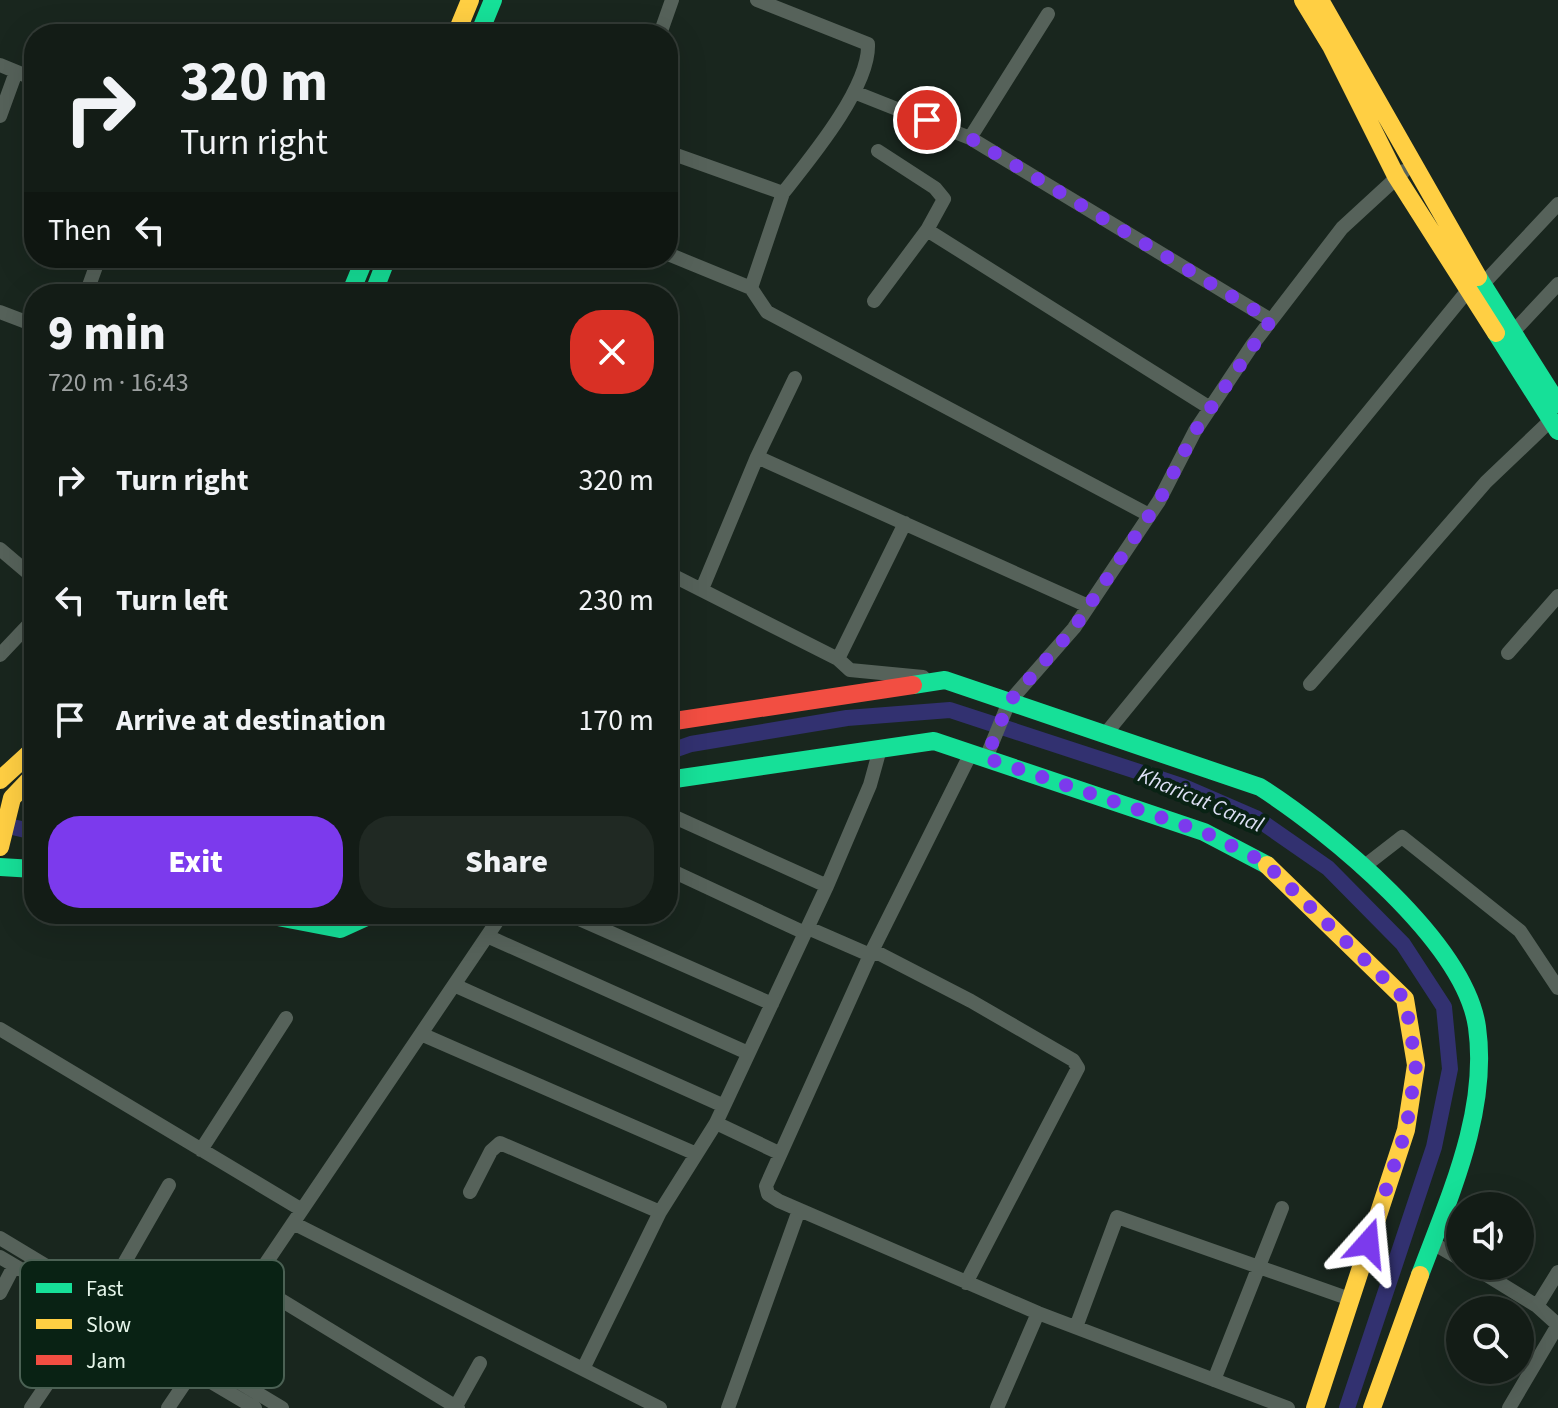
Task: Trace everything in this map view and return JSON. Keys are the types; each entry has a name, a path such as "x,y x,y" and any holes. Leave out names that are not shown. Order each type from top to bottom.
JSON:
{"street":[{"path":"460,24 470,0"},
{"path":"483,24 493,0"},
{"path":"664,24 672,0"},
{"path":"751,288 783,193 854,92 868,57 868,44 757,0"},
{"path":"1303,0 1331,46 1396,176 1476,287 1513,332 1556,418"},
{"path":"1320,0 1414,165 1476,287 1556,418"},
{"path":"970,138 1048,14"},
{"path":"0,65 24,75"},
{"path":"0,116 16,72"},
{"path":"854,92 970,138 1271,320"},
{"path":"874,301 927,230 944,199 935,188 878,151"},
{"path":"678,156 783,193"},
{"path":"1288,1408 966,1283 799,1210 768,1194 766,1186 870,955 1008,704 1088,606 1149,515 1210,408 1271,320 1342,228 1396,176 1414,165"},
{"path":"1107,732 1476,287 1558,204"},
{"path":"927,230 1210,408"},
{"path":"678,258 751,288 767,312 1149,515"},
{"path":"1513,332 1558,284"},
{"path":"0,312 24,321"},
{"path":"702,589 757,457 795,378"},
{"path":"1310,684 1486,482 1556,418"},
{"path":"757,457 1088,606"},
{"path":"838,659 905,523"},
{"path":"0,549 24,569"},
{"path":"678,578 838,659 850,670 945,680 988,692 1008,704 1107,732 1260,787 1299,812 1412,912 1461,982 1477,1026 1476,1091 1465,1152 1372,1408"},
{"path":"1508,653 1558,596"},
{"path":"0,655 24,630"},
{"path":"678,720 945,680"},
{"path":"678,776 934,741 1204,832 1264,862 1405,999 1416,1065 1406,1130 1315,1408"},
{"path":"584,1367 660,1212 694,1153 716,1123 827,886 870,785 880,749"},
{"path":"0,780 24,758"},
{"path":"0,847 8,798 24,784"},
{"path":"678,819 827,886"},
{"path":"1362,868 1402,837 1520,931 1558,988"},
{"path":"0,867 24,868"},
{"path":"678,873 806,930 870,955 878,953 971,1001 1073,1060 1078,1068 966,1283"},
{"path":"314,924 340,929 351,924"},
{"path":"268,1260 495,924"},
{"path":"591,924 772,1004"},
{"path":"487,936 748,1053"},
{"path":"454,985 724,1106"},
{"path":"201,1150 286,1018"},
{"path":"0,1029 201,1150 298,1216 660,1408"},
{"path":"421,1034 694,1153"},
{"path":"716,1123 779,1153"},
{"path":"470,1192 491,1151 500,1143 660,1212"},
{"path":"126,1260 169,1185"},
{"path":"1214,1380 1282,1208"},
{"path":"728,1408 799,1210"},
{"path":"1076,1327 1117,1217 1350,1299"},
{"path":"0,1238 35,1260"},
{"path":"1431,1242 1446,1251"},
{"path":"0,1257 20,1270"},
{"path":"0,1293 14,1266"},
{"path":"1537,1306 1558,1272"},
{"path":"1495,1280 1537,1306 1558,1325 1509,1408"},
{"path":"284,1302 456,1408 480,1363"},
{"path":"997,1408 1038,1313"},
{"path":"31,1408 45,1388"},
{"path":"168,1408 181,1388"},
{"path":"228,1388 255,1408"},
{"path":"242,1388 282,1408"}],"waterway":[{"name":"Kharicut Canal","path":"678,749 847,718 950,710 1182,786 1256,818 1328,868 1403,944 1444,1007 1450,1069 1434,1147 1347,1408"},
{"name":"Kharicut Canal","path":"0,824 24,830"}],"traffic: fast":[{"path":"483,24 493,0"},
{"path":"354,284 361,268"},
{"path":"377,284 383,268"},
{"path":"1478,277 1558,404"},
{"path":"1496,333 1558,431"},
{"path":"913,685 945,680 1260,787 1289,806 1356,860 1421,925 1448,960 1467,994 1477,1027 1479,1059 1477,1091 1464,1154 1420,1275"},
{"path":"678,779 934,741 1204,832 1267,865"},
{"path":"0,867 24,868"},
{"path":"314,924 340,929 351,924"}],"traffic: slow":[{"path":"460,24 470,0"},
{"path":"1303,0 1331,46 1396,176 1496,333"},
{"path":"1320,0 1478,277"},
{"path":"0,780 24,758"},
{"path":"0,847 12,798 24,785"},
{"path":"1267,865 1405,999 1416,1065 1406,1130 1315,1408"},
{"path":"1372,1408 1420,1275"}],"traffic: jam":[{"path":"678,720 913,685"}],"route":[{"path":"927,120 970,138 1271,320 1195,431 1159,501 1074,628 1009,702 986,758 1204,832 1264,862 1405,999 1416,1065 1413,1086 1406,1130 1368,1243"}]}
